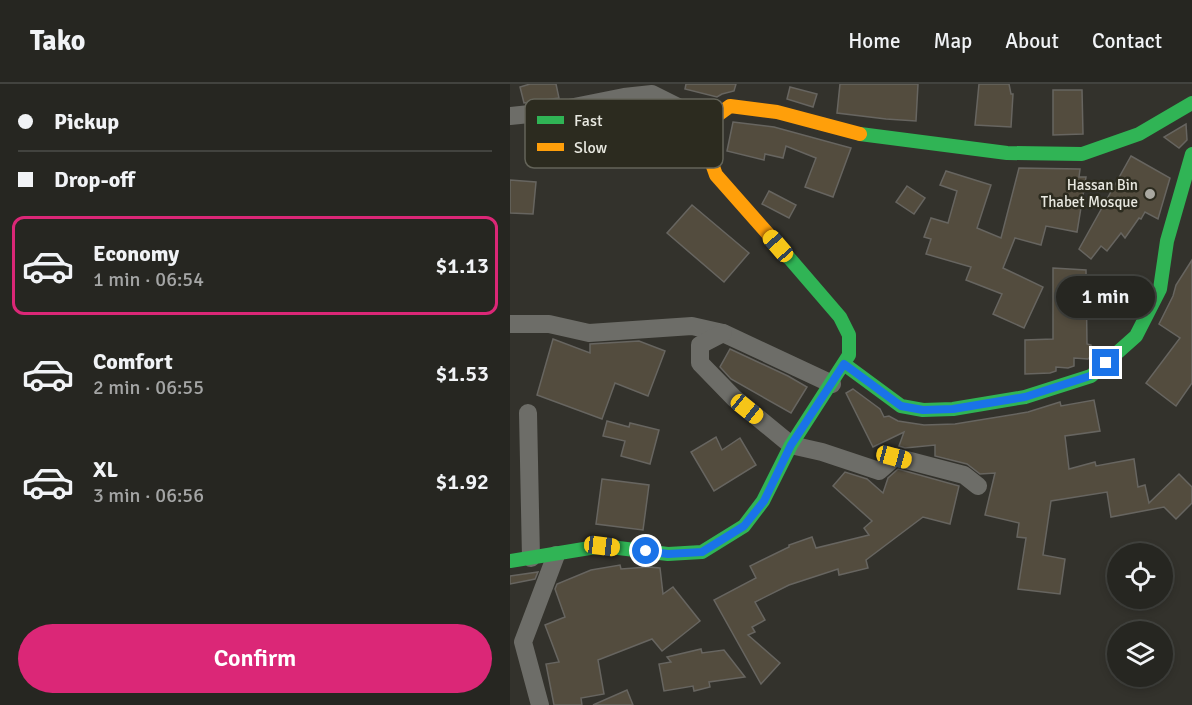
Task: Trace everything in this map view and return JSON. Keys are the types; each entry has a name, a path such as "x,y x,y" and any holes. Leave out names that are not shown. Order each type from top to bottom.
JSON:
{"street":[{"path":"614,99 652,94 662,99"},
{"path":"723,111 730,106 777,112 852,133 1007,153 1082,154 1139,134 1192,104"},
{"path":"510,116 525,114"},
{"path":"844,364 901,406 923,410 953,409 1025,397 1090,376 1136,336 1160,289 1167,241 1192,154"},
{"path":"510,561 602,546 668,554 702,552 744,526 764,501 791,445 849,355 849,335 840,317 716,175 714,168"},
{"path":"510,324 549,324 589,333 692,326 723,333 832,384"},
{"path":"723,333 700,345 700,363 734,398 791,445 822,452 879,471 894,457 964,475 978,486"},
{"path":"528,413 531,558"},
{"path":"540,705 523,642 556,555"}],"building":[{"path":"530,84 556,84 559,98 525,99 524,103 520,87"},
{"path":"686,84 736,84 734,91 717,97 685,89"},
{"path":"840,84 918,84 916,121 837,113"},
{"path":"979,84 1009,84 1011,94 1013,94 1011,127 975,125"},
{"path":"790,87 817,94 813,107 787,99"},
{"path":"1053,90 1082,90 1083,134 1053,135"},
{"path":"733,122 774,127 851,148 833,197 805,187 816,158 786,146 783,158 765,154 764,160 727,151"},
{"path":"1186,124 1187,140 1179,148 1164,137"},
{"path":"1131,156 1170,178 1158,219 1145,212 1125,238 1121,233 1107,251 1101,246 1091,259 1079,249"},
{"path":"1019,168 1080,169 1079,177 1086,177 1077,232 1046,226 1041,245 1015,238 1003,268 1043,287 1024,328 993,314 1002,294 966,280 971,267 926,254 931,239 924,237 931,218 948,223 957,191 940,185 946,171 991,185 977,228 1001,238"},
{"path":"510,180 536,182 533,214 510,213"},
{"path":"907,186 925,198 914,214 896,202"},
{"path":"769,191 796,205 789,218 762,204"},
{"path":"692,205 749,253 724,282 667,233"},
{"path":"1192,260 1192,383 1176,406 1146,383 1180,338 1159,324 1176,285"},
{"path":"1053,268 1086,270 1087,344 1091,345 1091,356 1088,359 1074,358 1074,366 1056,367 1056,371 1050,373 1025,374 1025,340 1053,339"},
{"path":"553,339 590,353 590,344 639,341 665,351 648,396 615,383 602,419 537,395"},
{"path":"730,349 807,387 791,413 731,379 720,367"},
{"path":"853,389 880,409 884,417 889,416 898,421 924,425 955,424 1028,412 1060,402 1061,406 1094,400 1100,431 1065,436 1069,469 1095,462 1096,466 1134,459 1138,487 1145,485 1149,503 1179,474 1192,487 1192,503 1176,519 1164,507 1111,517 1107,492 1051,501 1043,555 1065,559 1060,594 1018,589 1026,538 1017,537 1019,523 985,515 995,473 980,474 967,464 935,456 935,445 905,448 899,446 904,432 873,447 846,393"},
{"path":"607,421 629,427 630,423 659,430 650,464 621,456 625,441 603,436"},
{"path":"716,437 722,450 740,438 756,465 714,491 691,452"},
{"path":"898,469 959,486 950,524 923,517 866,560 868,568 839,575 838,569 789,585 755,602 765,620 752,627 755,632 748,635 780,663 761,684 714,600 756,578 750,566 789,545 812,537 816,548 869,535 864,528 872,521 833,486 845,472 867,479 883,493 888,478"},
{"path":"602,479 649,485 643,530 596,524"},
{"path":"620,565 621,569 660,568 663,594 673,587 700,621 662,651 652,639 598,660 604,694 581,698 582,705 554,705 546,664 559,662 545,625 565,617 555,589 557,584 591,570"},
{"path":"538,572 535,579 510,584 510,576"},
{"path":"701,649 702,653 724,650 745,677 709,682 710,687 694,691 693,686 664,691 659,664 671,662 667,657"},
{"path":"627,690 633,705 593,705"}],"traffic: fast":[{"path":"860,134 1007,153 1082,154 1139,134 1192,103"},
{"path":"844,364 901,406 923,410 953,409 1025,397 1091,376 1136,336 1160,289 1167,241 1192,154"},
{"path":"510,561 602,546 668,554 702,552 744,526 763,501 791,445 849,355 849,335 840,317 784,252"}],"traffic: slow":[{"path":"723,111 730,106 777,112 860,134"},
{"path":"714,168 716,175 784,252"}],"place":[{"name":"Hassan Bin Thabet Mosque","path":"1150,194"}],"route":[{"path":"646,551 668,554 702,552 744,526 764,501 791,445 844,364 901,406 923,410 953,409 1025,397 1090,376 1106,363"}]}
